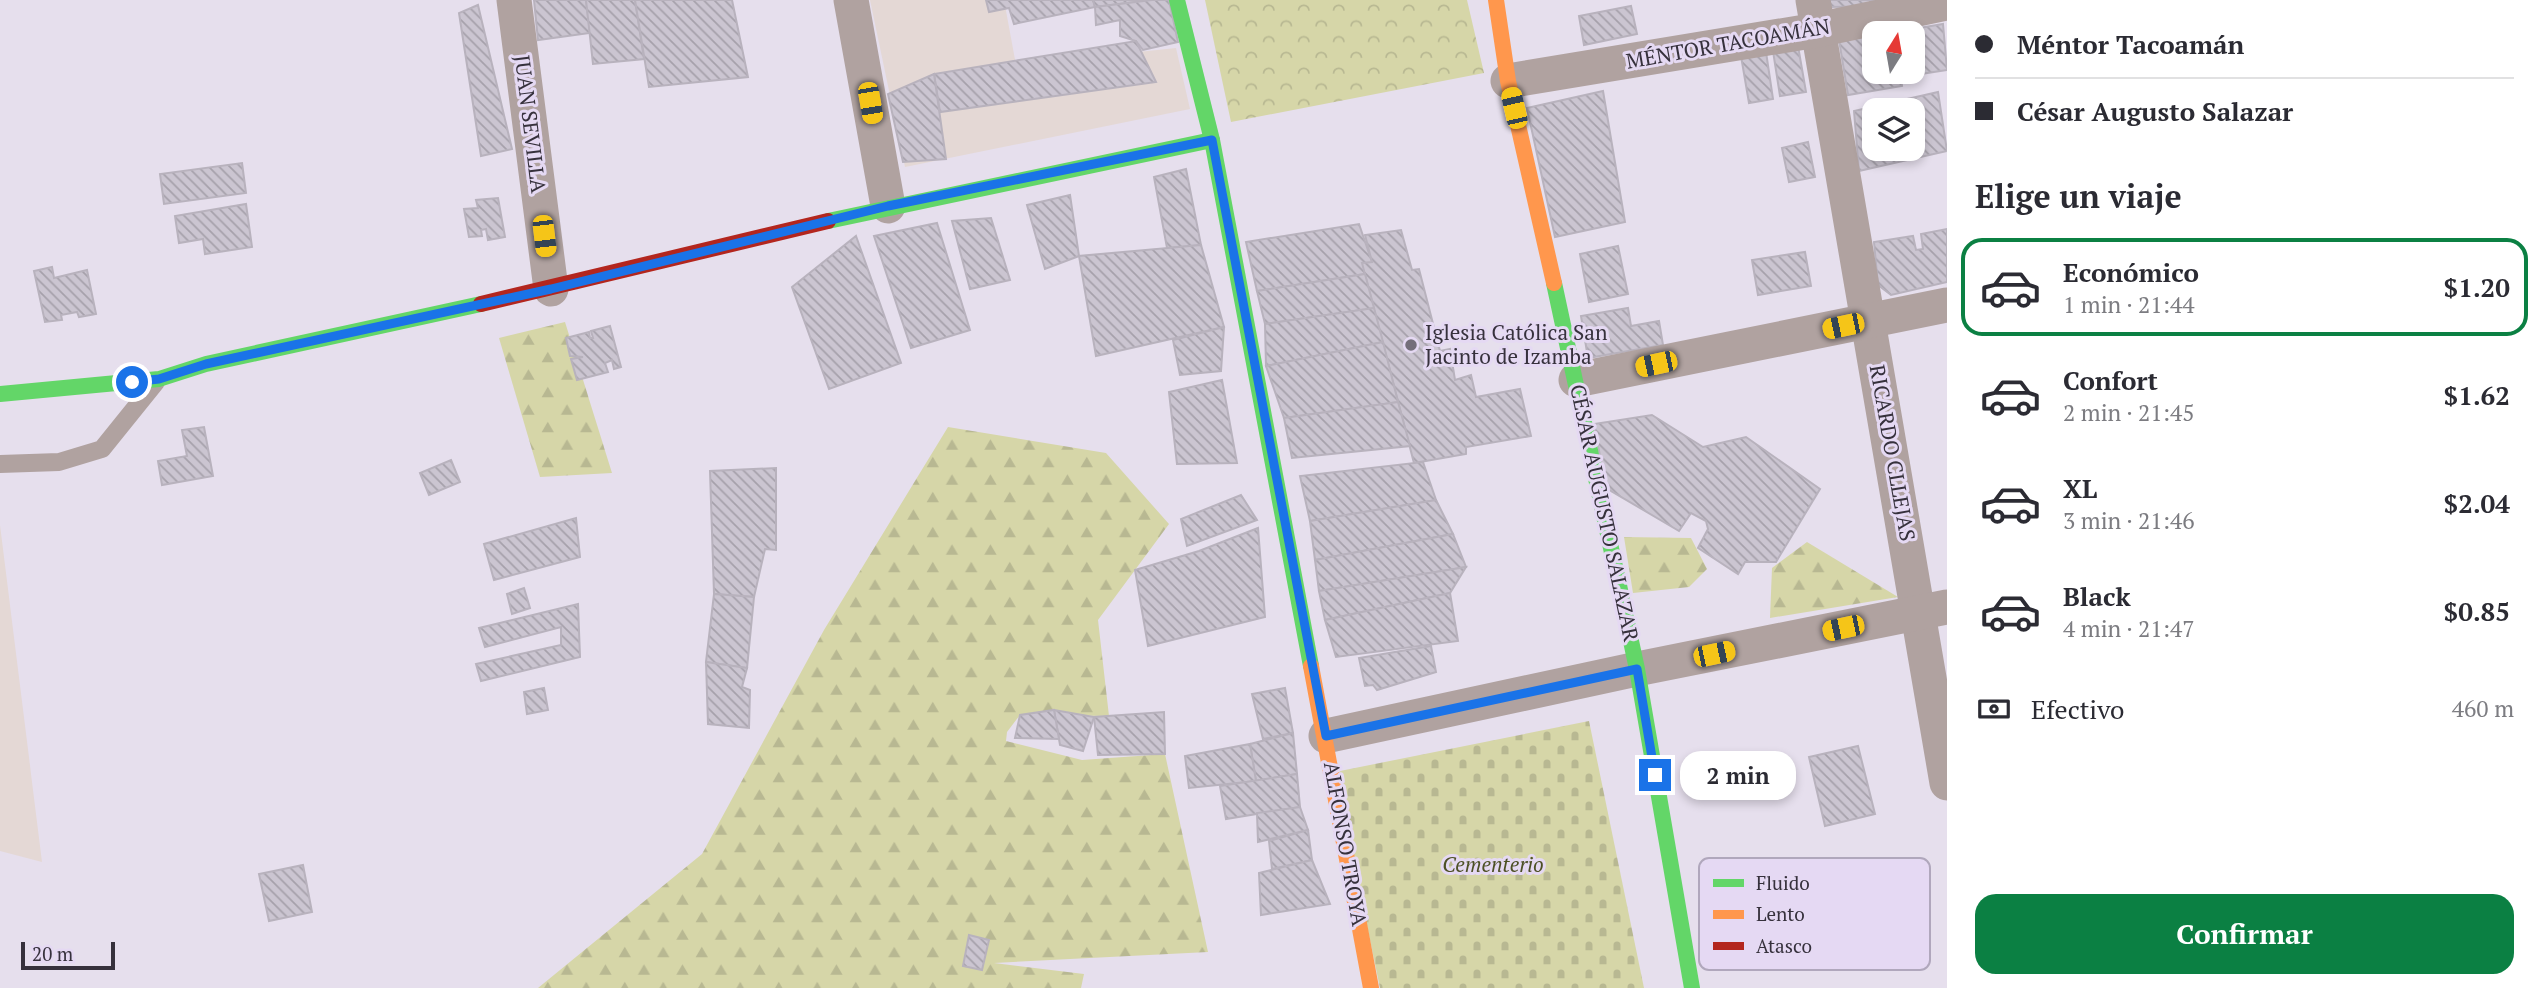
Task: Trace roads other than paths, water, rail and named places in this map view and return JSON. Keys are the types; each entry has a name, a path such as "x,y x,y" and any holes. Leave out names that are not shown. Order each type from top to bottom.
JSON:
{"street":[{"name":"JUAN SEVILLA","path":"514,0 551,289"},
{"path":"851,0 888,206"},
{"name":"ALFONSO TROYA","path":"1177,0 1195,82 1212,140 1326,736 1371,988"},
{"name":"CÉSAR AUGUSTO SALAZAR","path":"1496,0 1507,81 1576,380 1637,669 1692,988"},
{"name":"MÉNTOR TACOAMÁN","path":"1507,81 1815,15 1947,3"},
{"name":"RICARDO CLLEJAS","path":"1815,15 1869,320 1933,610 1947,783"},
{"path":"0,394 159,379 206,364 551,289 888,206 1212,140"},
{"path":"1576,380 1947,305"},
{"path":"1326,736 1637,669 1933,610"}],"lane":[{"path":"0,464 59,462 102,449 159,379"}],"place":[{"name":"Iglesia Católica San Jacinto de Izamba","path":"1411,345"}],"park label":[{"name":"Cementerio","path":"1493,865"}]}
